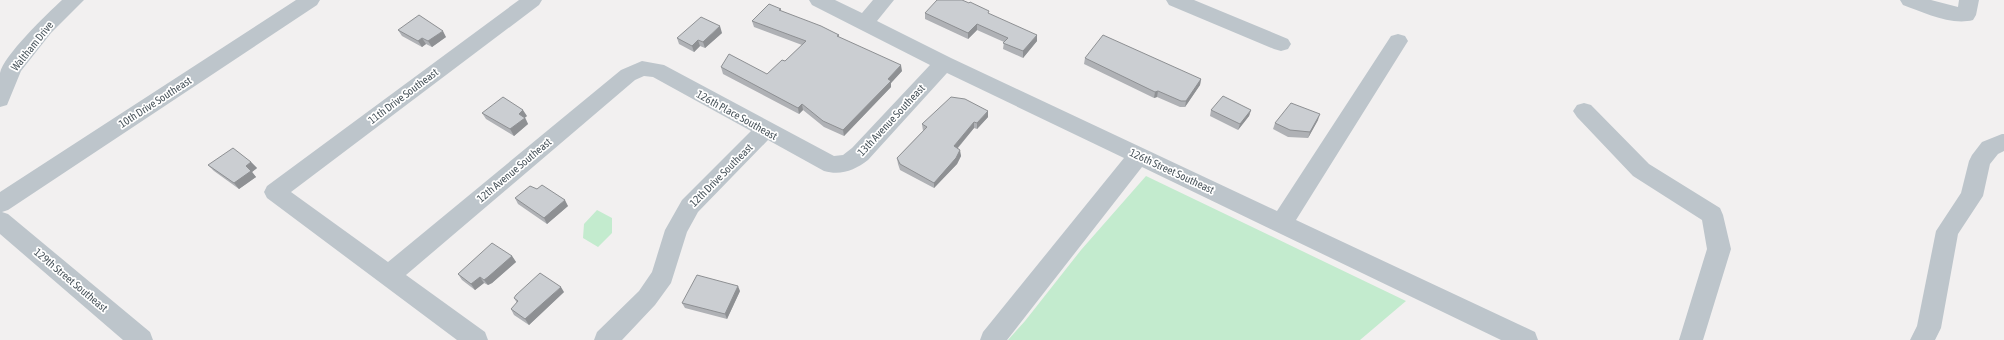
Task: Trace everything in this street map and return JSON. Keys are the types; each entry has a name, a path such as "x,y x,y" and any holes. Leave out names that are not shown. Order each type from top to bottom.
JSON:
{"street":[{"name":"Waltham Drive","path":"0,99 12,68 44,28 74,0"},
{"name":"10th Drive Southeast","path":"0,204 310,0"},
{"name":"11th Drive Southeast","path":"388,276 275,192 532,0"},
{"name":"126th Street Southeast","path":"819,0 858,12 944,63 1526,340"},
{"path":"858,12 884,0"},
{"path":"1176,0 1281,44"},
{"path":"1910,0 1942,12 1966,15 1968,0"},
{"path":"1282,223 1398,41"},
{"name":"13th Avenue Southeast","path":"832,166 848,163 860,154 944,63"},
{"name":"126th Place Southeast","path":"642,68 657,70 832,166"},
{"name":"12th Avenue Southeast","path":"388,276 628,75 642,68"},
{"path":"1584,110 1640,170 1712,215 1719,249 1691,340"},
{"name":"12th Drive Southeast","path":"606,340 647,298 663,276 676,230 690,206 765,130"},
{"path":"1922,340 1929,328 1947,231 1972,196 1980,161 1990,148 2002,142"},
{"path":"992,340 1138,156"},
{"name":"129th Street Southeast","path":"0,220 141,340"},
{"path":"388,276 476,340"}],"green space":[{"path":"1146,176 1406,301 1360,340 1008,340 1025,321 1081,250"},
{"path":"597,210 612,218 612,233 598,247 583,238 584,224"}],"building":[{"path":"937,0 962,0 969,3 970,2 989,11 988,13 1037,35 1023,51 1003,43 1008,38 977,24 968,33 925,13"},
{"path":"769,4 781,9 779,10 821,26 839,35 837,36 901,65 888,79 891,81 843,130 823,121 802,104 798,108 721,67 729,54 767,74 782,60 785,61 806,41 752,21"},
{"path":"419,15 443,31 428,41 422,38 418,41 398,30"},
{"path":"701,17 720,26 703,42 698,40 692,46 677,38"},
{"path":"1103,35 1201,79 1186,101 1181,101 1158,91 1155,92 1085,58"},
{"path":"1223,96 1251,110 1240,124 1211,110"},
{"path":"503,97 523,110 519,114 525,118 510,129 482,113"},
{"path":"951,97 965,99 988,111 977,123 974,122 954,146 960,150 956,158 934,183 900,164 897,158 927,127 922,124"},
{"path":"1291,103 1320,114 1310,132 1290,130 1275,123"},
{"path":"233,148 251,162 246,166 251,171 234,183 208,165"},
{"path":"542,185 565,200 544,218 515,198 530,186 537,189"},
{"path":"492,243 512,256 484,280 480,277 471,284 458,274"},
{"path":"540,273 561,287 525,319 511,309 518,301 514,298"},
{"path":"697,275 738,286 725,314 682,303"}]}
